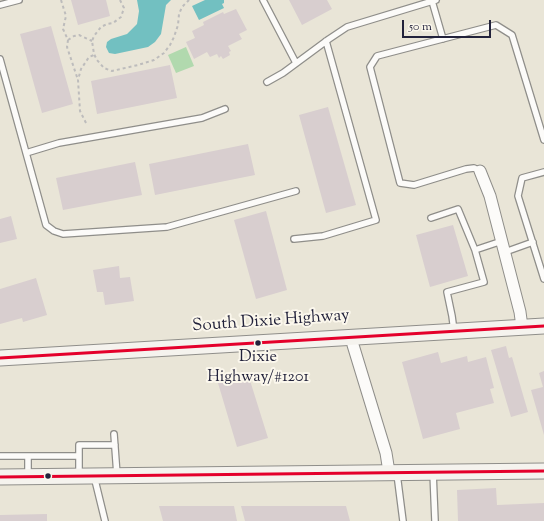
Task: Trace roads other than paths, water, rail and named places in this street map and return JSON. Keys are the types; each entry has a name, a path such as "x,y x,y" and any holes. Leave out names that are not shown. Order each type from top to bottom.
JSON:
{"main road":[{"name":"South Dixie Highway","path":"0,358 454,330 544,326"},
{"path":"0,477 544,471"}],"street":[{"path":"480,171 488,190 504,247 520,312 522,327"},
{"path":"352,336 353,344 387,458 393,472"}],"lane":[{"path":"0,5 19,0"},
{"path":"264,0 296,63"},
{"path":"267,82 348,27 434,1 444,38"},
{"path":"480,171 474,168 466,169 414,185 400,183 370,67 377,56 496,25 512,34 544,140"},
{"path":"294,239 323,236 376,220 326,41"},
{"path":"0,59 46,225 54,232 64,234 167,228 296,191"},
{"path":"26,152 59,143 202,118 225,109"},
{"path":"544,172 522,178 518,196 544,279"},
{"path":"431,218 458,209 475,250 484,282 447,292 454,330"},
{"path":"475,250 533,242"},
{"path":"114,434 117,476"},
{"path":"79,476 79,445 115,445"},
{"path":"0,456 79,456"},
{"path":"28,456 28,477"},
{"path":"393,472 403,521"},
{"path":"433,472 435,521"},
{"path":"94,476 105,521"}],"water":[{"path":"137,0 171,0 166,5 161,34 155,42 148,47 115,54 109,53 106,47 107,42 111,39 127,34 137,24 139,11"},
{"path":"205,0 224,0 224,3 222,4 224,8 199,20 192,6"}],"place":[{"name":"Dixie Highway/#1201","path":"258,343"}]}
